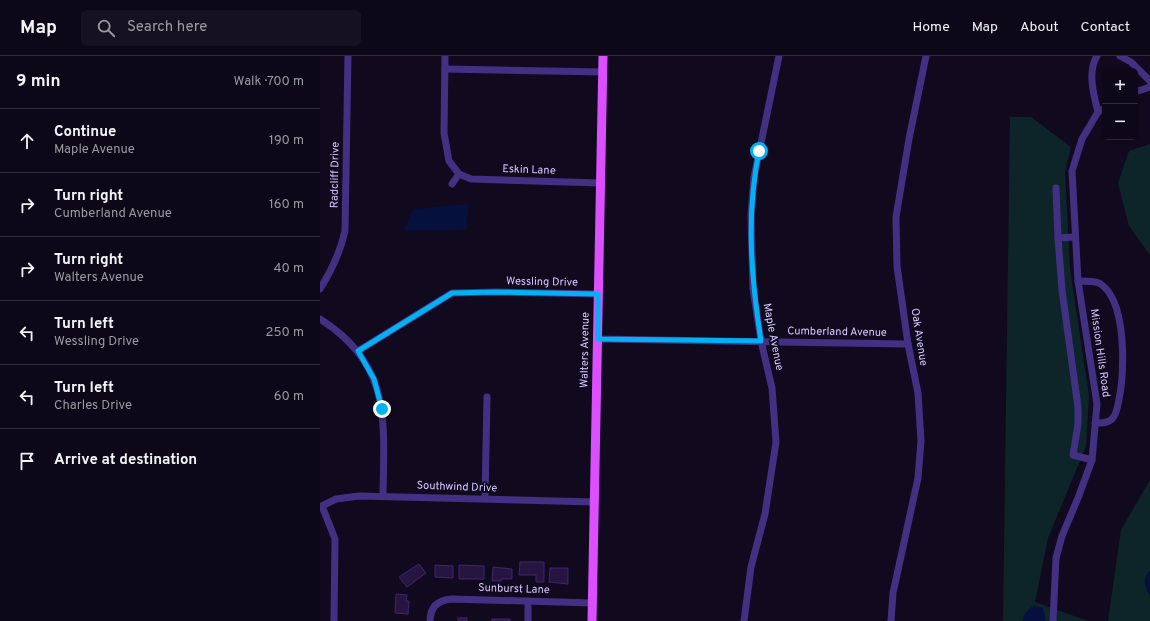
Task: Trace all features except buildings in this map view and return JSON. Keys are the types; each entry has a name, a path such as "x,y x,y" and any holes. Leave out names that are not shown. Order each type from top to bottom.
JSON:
{"main road":[{"name":"Walters Avenue","path":"592,621 603,56"}],"street":[{"name":"Radcliff Drive","path":"320,289 334,266 341,248 345,231 348,56"},
{"path":"445,56 444,133 449,161 458,174 452,184"},
{"name":"Maple Avenue","path":"744,621 751,567 764,514 776,442 772,388 761,341 753,289 751,215 754,177 779,56"},
{"name":"Oak Avenue","path":"891,621 893,593 918,478 921,441 918,393 908,344 897,266 896,217 909,139 925,67 926,56"},
{"path":"1097,56 1094,61 1092,88 1098,112"},
{"path":"1120,56 1130,62 1150,81"},
{"path":"445,69 603,72"},
{"path":"1138,91 1150,87"},
{"name":"Mission Hills Road","path":"1053,621 1056,558 1062,536 1092,460 1097,404 1078,281 1072,171 1082,139 1098,112 1102,110"},
{"name":"Eskin Lane","path":"458,174 471,179 600,183"},
{"path":"1056,188 1062,290 1078,407 1078,424 1073,455 1092,460"},
{"path":"1058,238 1075,237"},
{"path":"1078,281 1098,283 1109,292 1117,313 1122,333 1122,384 1117,408 1113,418 1105,423 1095,423"},
{"name":"Wessling Drive","path":"358,351 452,293 495,292 598,294"},
{"path":"320,319 332,327 358,351 374,379 384,423 383,496"},
{"name":"Cumberland Avenue","path":"598,339 908,344"},
{"path":"485,498 487,397"},
{"name":"Southwind Drive","path":"321,506 336,499 348,497 383,496 594,502"},
{"path":"321,506 335,539 334,621"},
{"name":"Sunburst Lane","path":"430,621 432,610 436,604 443,600 452,598 592,603"},
{"path":"528,601 528,621"}],"green space":[{"path":"1010,117 1031,117 1071,147 1065,172 1070,269 1089,395 1086,446 1048,538 1035,602 1088,621 1003,621"},
{"path":"1150,144 1150,255 1129,226 1118,183 1129,151"},
{"path":"1150,480 1150,621 1108,621 1121,530"}],"shaded area":[{"path":"469,204 466,230 404,231 413,209"},
{"path":"1150,571 1150,596 1145,586 1145,580"},
{"path":"1034,606 1043,608 1046,621 1022,621 1026,612"}],"route":[{"path":"382,409 374,379 358,351 452,293 495,292 598,294 598,339 761,341 753,289 751,252 751,215 754,177 759,151"}]}
